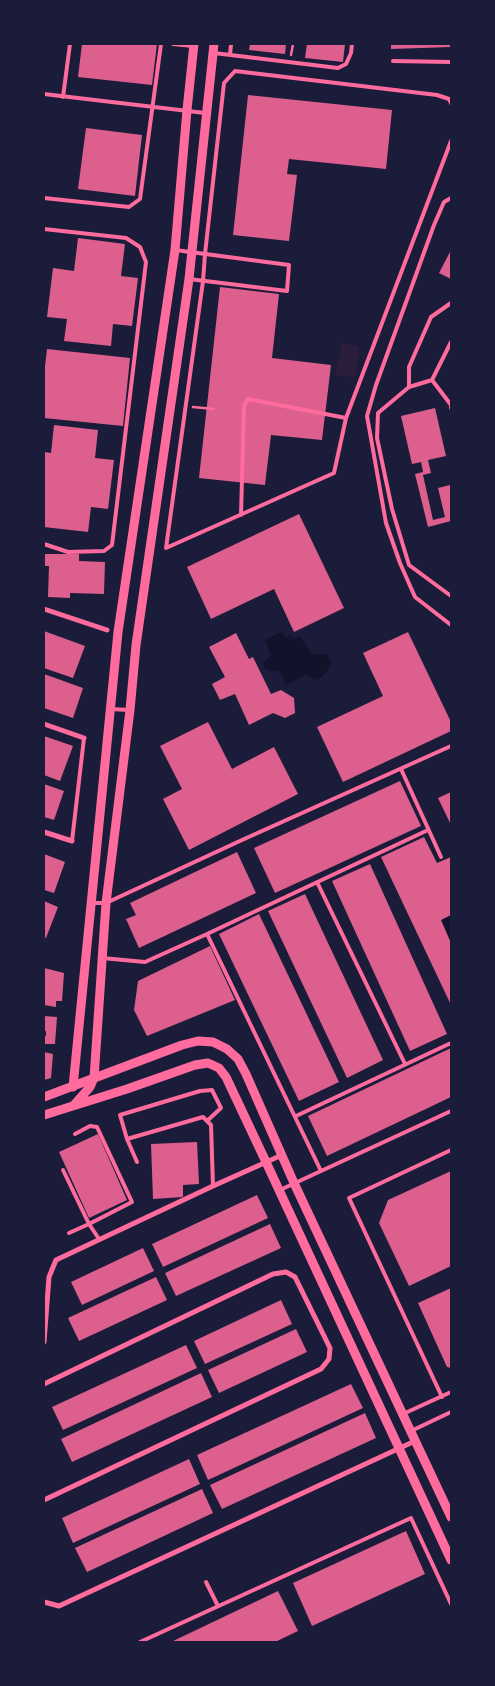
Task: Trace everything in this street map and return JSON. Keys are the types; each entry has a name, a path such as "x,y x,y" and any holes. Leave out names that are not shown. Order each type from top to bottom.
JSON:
{"street":[{"path":"73,1087 118,632 175,250 194,45"},
{"path":"74,1105 94,1078 106,903 130,710 136,645 189,279 213,48"},
{"path":"44,609 107,630"},
{"path":"44,724 84,738"},
{"path":"44,832 72,841"},
{"path":"44,1097 182,1045 198,1041 213,1042 227,1049 238,1059 294,1183 451,1517"},
{"path":"44,1115 194,1065 208,1063 219,1068 226,1077 451,1560"},
{"path":"73,1087 102,1096"},
{"path":"44,1342 49,1277 56,1260 282,1155"},
{"path":"44,1384 273,1274 286,1272 295,1277 330,1348 329,1359 320,1369 44,1500"},
{"path":"44,1602 58,1606 416,1441"}],"lane":[{"path":"63,97 70,44"},
{"path":"44,198 129,207 140,199 161,44"},
{"path":"173,44 194,45"},
{"path":"230,55 231,44"},
{"path":"213,48 230,55 338,68 346,64 351,53 352,44"},
{"path":"393,61 451,62"},
{"path":"451,103 449,99 436,95 235,71 224,83 203,281 166,548 334,473 346,418 451,141"},
{"path":"44,94 206,113"},
{"path":"451,198 444,202 434,225 376,385 367,416 386,523 400,563 415,597 451,625"},
{"path":"44,229 126,238 140,247 146,262 112,545 104,551 68,552 44,544"},
{"path":"175,250 289,265 287,291 189,279"},
{"path":"409,387 409,367 432,317 451,303"},
{"path":"451,342 432,380 409,387 378,413 378,438 392,509 409,566 451,596"},
{"path":"432,380 451,405 451,408"},
{"path":"241,515 244,406 248,399 346,418"},
{"path":"110,709 130,710"},
{"path":"72,841 84,738"},
{"path":"91,904 106,903 451,746"},
{"path":"401,769 441,857"},
{"path":"102,958 145,962 428,830"},
{"path":"317,882 405,1064"},
{"path":"207,934 321,1171"},
{"path":"296,1116 451,1043"},
{"path":"137,1162 127,1139 120,1115 200,1091 212,1090 221,1108 206,1121"},
{"path":"279,1190 451,1111"},
{"path":"127,1139 203,1118 211,1126 213,1186"},
{"path":"69,1233 132,1202 97,1127 90,1126 75,1134"},
{"path":"442,1397 349,1198 451,1150"},
{"path":"63,1170 89,1224 99,1239"},
{"path":"403,1414 451,1392"},
{"path":"411,1431 451,1412"},
{"path":"140,1642 412,1518 451,1604"},
{"path":"206,1582 218,1606"}],"shaded area":[{"path":"342,343 359,347 356,378 335,375"},
{"path":"282,632 285,638 291,635 293,639 300,636 312,654 327,654 332,664 321,678 314,680 306,675 286,685 279,670 265,669 263,663 271,655 265,640"},
{"path":"451,915 451,943 441,920"}],"building":[{"path":"82,44 157,44 152,85 78,77"},
{"path":"250,44 286,44 285,54 249,50"},
{"path":"307,44 345,44 343,62 305,58"},
{"path":"391,44 451,44 451,47 391,49"},
{"path":"248,95 392,110 386,169 289,159 287,174 297,175 289,241 233,235"},
{"path":"86,128 142,135 135,196 78,189"},
{"path":"78,238 125,244 121,276 138,278 132,326 113,324 111,346 64,341 67,319 47,317 53,268 74,271"},
{"path":"451,250 451,279 439,273"},
{"path":"220,287 279,294 272,358 331,365 322,440 271,435 265,485 199,478"},
{"path":"47,349 130,358 123,426 44,418 44,375"},
{"path":"435,408 446,456 428,460 431,473 423,475 433,520 445,517 438,488 450,485 451,521 428,527 415,474 423,472 421,462 412,464 401,416"},
{"path":"54,425 98,430 95,458 114,460 108,509 91,507 88,532 44,527 44,452 51,453"},
{"path":"299,514 344,608 294,632 274,589 211,619 187,567"},
{"path":"44,554 79,554 79,561 105,562 104,594 70,593 70,598 48,597 49,566 44,566"},
{"path":"44,631 85,646 73,678 44,668"},
{"path":"408,632 451,722 451,731 343,782 317,727 383,696 363,653"},
{"path":"236,633 249,659 253,657 271,694 281,690 294,698 295,713 285,718 273,713 249,725 235,694 220,700 212,684 225,677 209,647"},
{"path":"44,674 83,688 73,718 44,708"},
{"path":"208,722 232,769 274,747 298,794 189,850 163,799 182,789 160,746"},
{"path":"44,736 73,746 60,781 44,775"},
{"path":"400,781 421,826 275,893 254,848"},
{"path":"44,784 64,791 54,820 44,817"},
{"path":"451,792 451,825 438,798"},
{"path":"424,837 437,863 451,857 451,915 441,920 451,943 451,1005 381,857"},
{"path":"237,852 256,893 139,948 126,919 136,915 130,903"},
{"path":"44,854 65,862 54,893 44,890"},
{"path":"370,864 447,1034 410,1051 332,881"},
{"path":"305,894 383,1060 347,1078 268,911"},
{"path":"44,901 58,907 46,938 44,937"},
{"path":"259,914 339,1082 299,1101 219,934"},
{"path":"210,946 235,1000 147,1036 134,1010 138,981"},
{"path":"44,968 64,973 62,1001 56,1001 56,1007 44,1005"},
{"path":"44,1016 57,1017 55,1044 44,1044 46,1031 44,1031"},
{"path":"451,1048 451,1097 327,1156 308,1116"},
{"path":"44,1052 53,1054 51,1078 44,1080"},
{"path":"98,1134 127,1200 89,1218 59,1152"},
{"path":"197,1142 199,1184 183,1185 183,1197 153,1199 151,1144"},
{"path":"451,1171 451,1266 409,1286 379,1223 388,1200"},
{"path":"257,1195 268,1218 163,1267 152,1244"},
{"path":"270,1224 281,1248 176,1296 165,1273"},
{"path":"143,1248 154,1271 82,1305 71,1282"},
{"path":"156,1277 167,1300 79,1341 68,1318"},
{"path":"451,1288 451,1368 447,1367 418,1303"},
{"path":"281,1300 292,1324 205,1364 194,1341"},
{"path":"296,1329 307,1352 219,1393 208,1370"},
{"path":"186,1345 197,1368 63,1430 52,1407"},
{"path":"201,1373 212,1397 72,1462 61,1439"},
{"path":"351,1384 363,1408 208,1480 197,1455"},
{"path":"365,1413 376,1438 222,1509 210,1485"},
{"path":"189,1459 200,1484 73,1543 62,1518"},
{"path":"202,1489 213,1513 87,1572 75,1548"},
{"path":"406,1531 425,1574 312,1626 293,1583"},
{"path":"278,1591 298,1631 275,1642 171,1642"}]}
